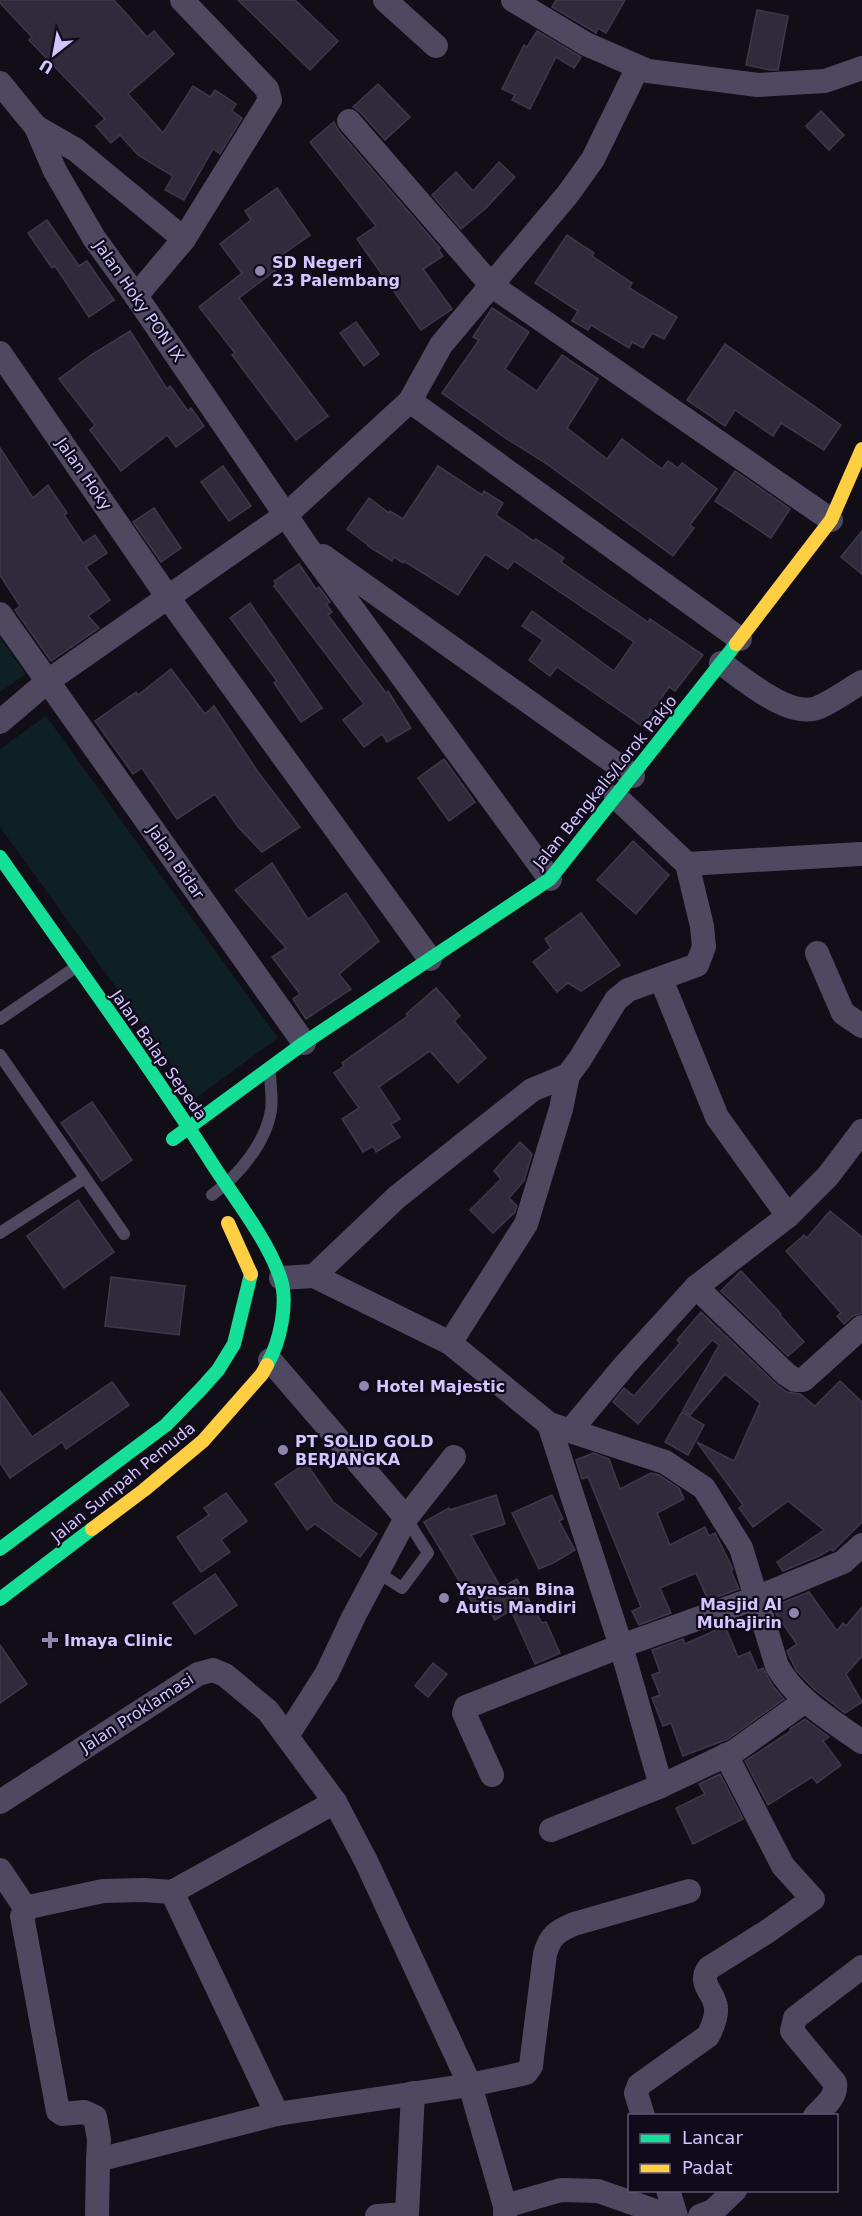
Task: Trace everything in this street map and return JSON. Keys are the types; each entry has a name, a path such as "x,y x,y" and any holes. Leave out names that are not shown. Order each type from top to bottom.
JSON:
{"main road":[{"name":"Jalan Bengkalis/Lorok Pakjo","path":"173,1139 304,1043 550,879 633,776 831,520 862,449"},
{"name":"Jalan Balap Sepeda","path":"0,857 189,1127 263,1243 281,1278"},
{"path":"58,973 70,990"},
{"path":"215,1200 243,1253 251,1274 281,1278"},
{"name":"Jalan Sumpah Pemuda","path":"0,1549 166,1425 218,1370 234,1344 251,1274"},
{"name":"Jalan Sumpah Pemuda","path":"0,1599 144,1490 203,1441 262,1374 270,1360 284,1313 281,1278"}],"street":[{"path":"136,296 184,239 270,100 267,89 182,0"},
{"path":"385,0 436,46"},
{"path":"513,0 586,44 648,71 758,85 825,81 862,68"},
{"path":"0,722 48,681 287,514 410,401 441,345 567,194 593,159 638,67"},
{"name":"Jalan Hoky PON IX","path":"0,82 36,127 55,171 94,238 306,544 550,879"},
{"path":"349,121 491,285 831,520"},
{"path":"36,127 76,150 184,239"},
{"name":"Jalan Hoky","path":"0,353 167,596 430,959"},
{"path":"410,401 740,639"},
{"path":"306,544 633,776"},
{"name":"Jalan Bidar","path":"0,614 304,1043"},
{"path":"721,663 783,705 801,710 816,708 862,682"},
{"path":"450,1343 526,1224 561,1109 568,1075 616,1000 628,990 697,965 704,946 702,926 687,864 616,797"},
{"path":"687,864 860,854"},
{"path":"817,953 843,1013 862,1026"},
{"path":"661,979 717,1117 788,1216"},
{"path":"314,1276 397,1197 532,1089 568,1075"},
{"path":"560,1427 625,1365 696,1287 788,1216 828,1176 862,1131"},
{"path":"281,1278 314,1276 450,1343 560,1427 665,1462 704,1488 741,1548 777,1666 785,1681 805,1701 862,1743"},
{"path":"696,1287 795,1380 803,1380 862,1327"},
{"path":"270,1360 406,1518"},
{"path":"560,1427 661,1786"},
{"path":"287,1736 327,1673 376,1572 406,1518 454,1457"},
{"path":"492,1775 464,1709 621,1646 756,1598 858,1554"},
{"name":"Jalan Proklamasi","path":"0,1802 198,1674 213,1670 225,1675 268,1712 287,1736 335,1802 366,1861 470,2085 505,2211"},
{"path":"551,1830 661,1786 726,1755 805,1701"},
{"path":"643,2114 636,2093 639,2085 708,2036 716,2008 712,1994 704,1983 704,1974 709,1968 785,1920 813,1899 783,1866 726,1755"},
{"path":"98,2216 99,2139 95,2117 84,2112 62,2114 58,2111 22,1916 26,1909 103,1891 172,1892 335,1802"},
{"path":"0,1870 26,1909"},
{"path":"98,2160 277,2114 470,2085 526,2073 531,2066 545,1954 549,1941 556,1932 574,1924 689,1891"},
{"path":"172,1892 277,2114"},
{"path":"816,2114 832,2099 836,2090 835,2084 792,2031 795,2018 862,1967"},
{"path":"377,2216 407,2214 413,2093"},
{"path":"505,2211 561,2190 598,2192 670,2216"},
{"path":"669,2192 676,2216"},
{"path":"700,2216 713,2211 733,2192"}],"lane":[{"path":"0,1019 58,973 77,967"},
{"path":"0,1055 123,1234"},
{"path":"215,1200 255,1149 265,1131 272,1108 269,1068"},
{"path":"0,1233 85,1178"},
{"path":"376,1572 402,1588 427,1557 427,1550 406,1518"}],"shaded area":[{"path":"0,638 26,674 0,692"},
{"path":"46,716 278,1038 196,1098 0,827 0,749"}],"building":[{"path":"0,0 114,0 147,37 154,31 174,54 128,94 163,133 193,86 210,97 215,90 236,104 232,111 242,118 220,154 213,149 184,200 165,190 173,176 138,155 120,135 111,143 96,126 105,119 29,40 32,37 0,3"},
{"path":"238,0 295,0 338,41 310,70"},
{"path":"556,0 625,0 606,33 598,28 596,33 552,7"},
{"path":"757,10 788,16 778,70 746,65"},
{"path":"537,31 581,57 574,68 556,57 530,109 512,100 515,95 502,89 524,45 527,47"},
{"path":"378,84 410,117 385,140 353,107"},
{"path":"821,111 844,135 829,150 806,126"},
{"path":"334,122 338,130 440,248 438,249 443,256 423,269 452,309 421,330 357,239 376,226 310,142"},
{"path":"499,162 515,177 486,208 461,229 432,195 456,172 473,191"},
{"path":"277,188 310,235 275,260 280,267 239,298 328,416 296,440 232,355 235,353 199,307 242,273 220,244 251,220 245,211"},
{"path":"47,220 79,266 87,261 114,300 89,317 55,266 52,268 28,233"},
{"path":"567,235 594,253 592,256 632,283 629,288 677,317 664,339 652,333 643,348 632,342 629,348 591,325 588,330 572,321 578,311 535,283"},
{"path":"492,308 529,332 505,369 537,391 562,355 598,379 567,428 607,459 622,439 662,469 668,461 678,468 682,463 717,489 690,525 694,528 673,556 544,462 442,393 479,340 473,337"},
{"path":"356,322 379,354 364,366 340,333"},
{"path":"130,331 167,389 170,386 188,411 191,408 204,426 176,447 167,435 121,471 90,430 95,425 59,379 91,355"},
{"path":"725,344 841,425 824,450 781,423 773,436 735,410 725,426 687,400"},
{"path":"0,448 33,498 48,485 67,513 64,515 83,543 95,535 107,553 86,567 110,600 88,616 99,628 51,661 15,610 20,606 0,575"},
{"path":"223,466 251,506 229,521 201,482"},
{"path":"438,466 482,495 484,491 503,503 496,515 564,558 561,562 648,622 650,619 703,655 675,691 669,687 642,726 557,667 550,676 529,660 543,640 522,626 532,611 614,671 634,642 514,561 508,569 485,554 458,595 404,561 403,563 394,557 392,561 347,529 369,498 389,513 390,511 403,519"},
{"path":"735,471 790,509 771,538 715,501"},
{"path":"154,508 181,548 161,562 133,522"},
{"path":"862,531 862,574 841,557"},
{"path":"299,564 316,589 319,587 330,602 326,604 332,612 328,615 386,693 388,691 411,728 387,742 382,734 364,747 343,720 364,704 274,586 276,584 274,581"},
{"path":"250,603 322,708 301,722 274,683 277,681 230,618"},
{"path":"171,669 205,714 214,706 258,772 300,827 262,852 238,827 215,794 177,819 142,768 133,774 95,721 136,692 138,695"},
{"path":"444,759 475,802 449,821 418,778"},
{"path":"633,841 669,875 636,914 597,880"},
{"path":"272,863 308,919 346,893 379,941 339,974 351,989 306,1019 293,999 300,994 272,957 286,948 235,890"},
{"path":"581,913 620,965 581,991 568,983 557,992 533,962 551,948 545,939"},
{"path":"436,988 460,1016 454,1021 486,1058 458,1083 430,1051 379,1087 400,1119 391,1124 400,1137 376,1152 373,1146 363,1152 342,1119 359,1108 334,1073 344,1066 342,1063 408,1016 406,1014"},
{"path":"92,1102 132,1160 102,1181 61,1123"},
{"path":"520,1142 532,1154 524,1181 509,1198 517,1206 515,1212 493,1233 470,1210 501,1179 494,1171"},
{"path":"78,1200 114,1252 64,1288 27,1236"},
{"path":"830,1211 862,1237 862,1313 853,1316 844,1324 837,1316 841,1313 786,1251 804,1235 807,1238"},
{"path":"741,1271 804,1342 788,1356 721,1291"},
{"path":"111,1277 185,1286 179,1335 105,1326"},
{"path":"701,1312 787,1392 800,1394 815,1406 840,1381 862,1402 862,1522 833,1551 831,1549 783,1571 777,1562 824,1530 788,1501 753,1527 739,1508 743,1505 697,1442 734,1461 760,1403 725,1374 690,1415 683,1410 719,1345 712,1340 638,1424 613,1402 624,1388 634,1396 680,1343 677,1340"},
{"path":"112,1382 129,1405 66,1449 62,1442 10,1478 0,1463 0,1391 32,1437"},
{"path":"682,1412 704,1425 688,1455 665,1442"},
{"path":"593,1453 609,1459 620,1489 651,1473 659,1475 679,1488 684,1499 657,1513 670,1545 705,1527 709,1536 715,1533 733,1569 731,1571 739,1589 708,1600 696,1573 660,1588 671,1613 639,1625 632,1611 641,1607 588,1477 582,1479 576,1460"},
{"path":"306,1463 333,1502 377,1534 360,1557 315,1524 307,1530 275,1484"},
{"path":"226,1493 247,1521 221,1540 230,1552 201,1572 177,1537 209,1515 204,1508"},
{"path":"496,1495 505,1524 471,1535 501,1588 517,1579 542,1623 546,1622 560,1653 535,1664 511,1610 495,1620 485,1604 476,1609 424,1522 449,1508 450,1510"},
{"path":"552,1495 563,1519 559,1521 575,1550 539,1569 512,1513"},
{"path":"215,1574 237,1605 195,1634 173,1603"},
{"path":"809,1592 837,1631 843,1623 846,1626 862,1607 862,1656 846,1674 862,1702 845,1713 814,1689 796,1670 787,1651 797,1644 776,1614 774,1606"},
{"path":"725,1626 738,1657 750,1652 758,1671 763,1668 773,1686 784,1699 728,1739 683,1756 671,1723 663,1726 652,1698 660,1695 652,1675 660,1672 652,1650 683,1639 685,1644"},
{"path":"0,1645 27,1684 0,1703"},
{"path":"433,1663 447,1674 428,1697 415,1686"},
{"path":"805,1719 829,1737 823,1741 841,1765 817,1783 812,1777 768,1805 745,1761 791,1731 790,1729"},
{"path":"720,1774 743,1819 693,1844 676,1808 705,1794 699,1784"}],"traffic: fast":[{"path":"173,1139 304,1043 550,879 736,644"},
{"path":"0,857 163,1089 268,1249 280,1277 284,1298 279,1334 267,1365"},
{"path":"0,1549 166,1425 201,1389 218,1370 234,1344 251,1274"},
{"path":"0,1599 92,1529"}],"traffic: slow":[{"path":"736,644 831,520 862,449"},
{"path":"228,1223 251,1274"},
{"path":"92,1529 203,1441 262,1374 267,1365"}],"place":[{"name":"SD Negeri 23 Palembang","path":"260,271"},
{"name":"Hotel Majestic","path":"364,1386"},
{"name":"PT SOLID GOLD BERJANGKA","path":"283,1450"},
{"name":"Yayasan Bina Autis Mandiri","path":"444,1598"},
{"name":"Masjid Al Muhajirin","path":"794,1613"},
{"name":"Imaya Clinic","path":"50,1640"}]}
